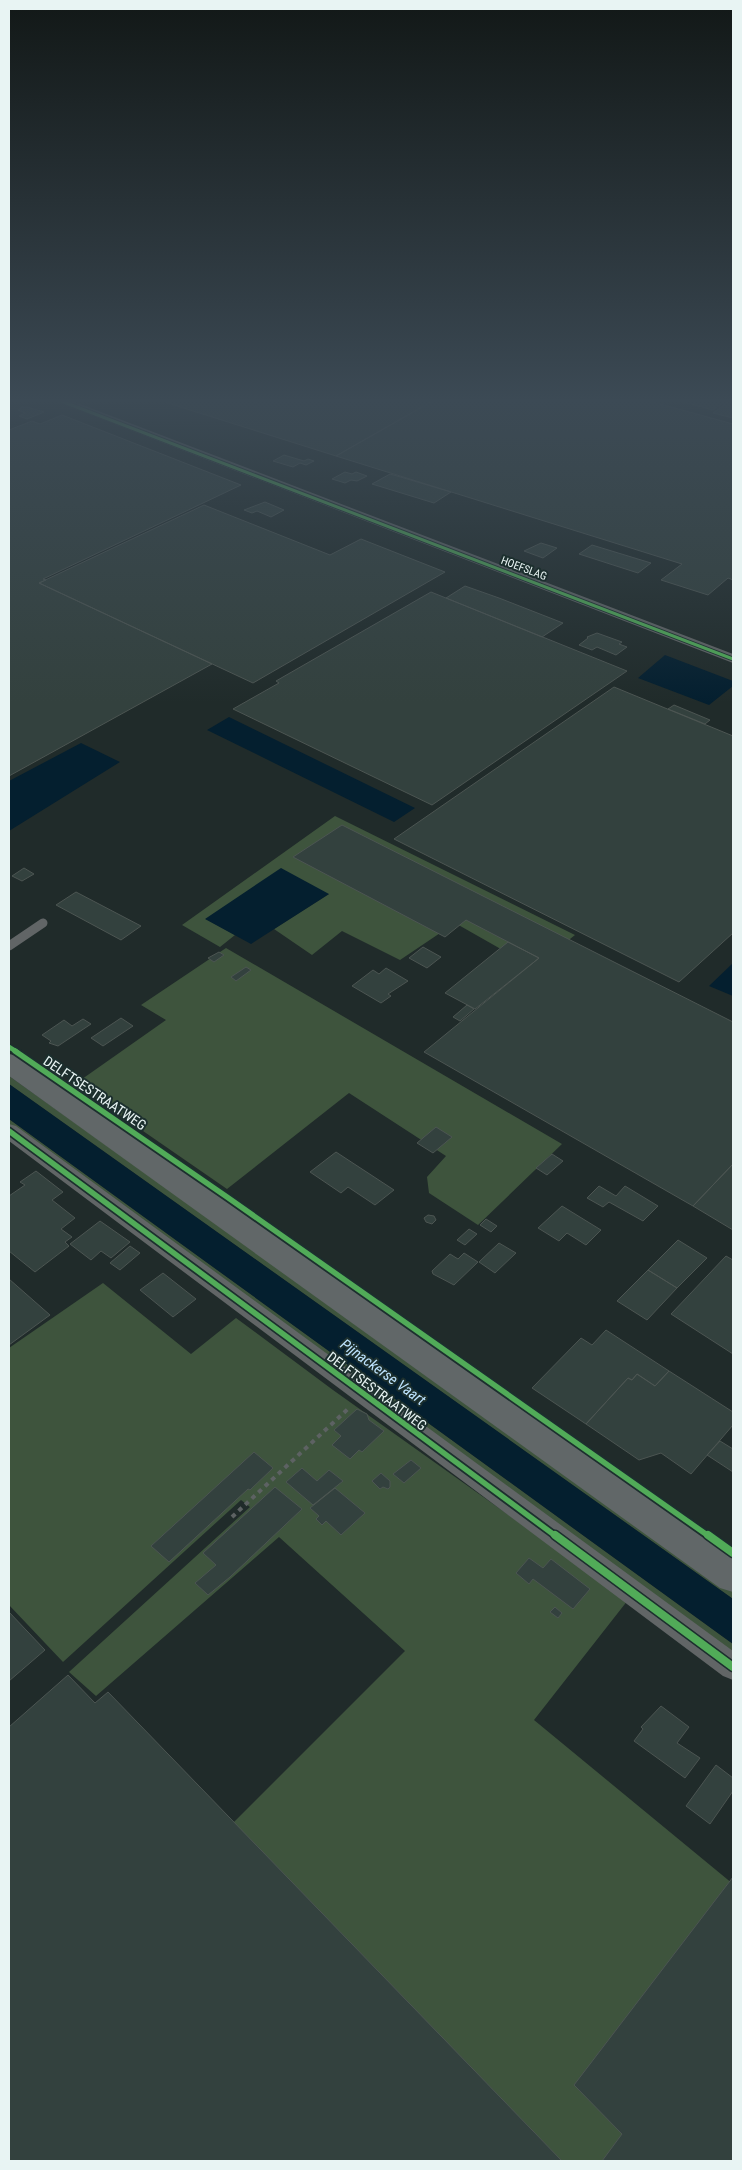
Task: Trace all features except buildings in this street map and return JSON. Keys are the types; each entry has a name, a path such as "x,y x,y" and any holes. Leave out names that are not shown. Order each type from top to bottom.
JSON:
{"main road":[{"name":"DELFTSESTRAATWEG","path":"9,1063 733,1576"}],"street":[{"name":"HOEFSLAG","path":"320,500 733,659"},
{"name":"DELFTSESTRAATWEG","path":"9,1131 363,1395 733,1667"}],"lane":[{"path":"9,946 43,924"}],"path":[{"path":"232,1517 363,1395"}],"green space":[{"path":"335,816 575,935 534,968 455,923 400,960 342,931 312,955 274,929 329,894 206,919 235,935 220,947 182,925"},
{"path":"226,948 562,1144 478,1225 429,1193 427,1177 446,1156 349,1093 227,1189 75,1084 166,1020 141,1005"},
{"path":"9,1076 733,1591 733,1599 9,1084"},
{"path":"9,1119 733,1644 733,1655 9,1125"},
{"path":"103,1283 191,1354 236,1318 333,1390 628,1600 534,1720 733,1884 733,1994 615,2161 559,2161 227,1829 405,1651 279,1537 96,1696 69,1672 250,1507 241,1500 63,1662 9,1605 9,1348"}],"water":[{"path":"665,655 733,681 733,686 709,705 638,678"},
{"path":"229,717 415,808 394,822 207,730"},
{"path":"81,743 120,762 9,831 9,781"},
{"path":"281,868 329,894 251,944 205,919"},
{"path":"733,963 733,996 709,986"},
{"name":"Pijnackerse Vaart","path":"9,1084 733,1599 733,1644 9,1119"}],"cycle path":[{"path":"320,500 733,659"},
{"path":"9,1047 227,1197 733,1553"},
{"path":"9,1131 733,1667"}]}
